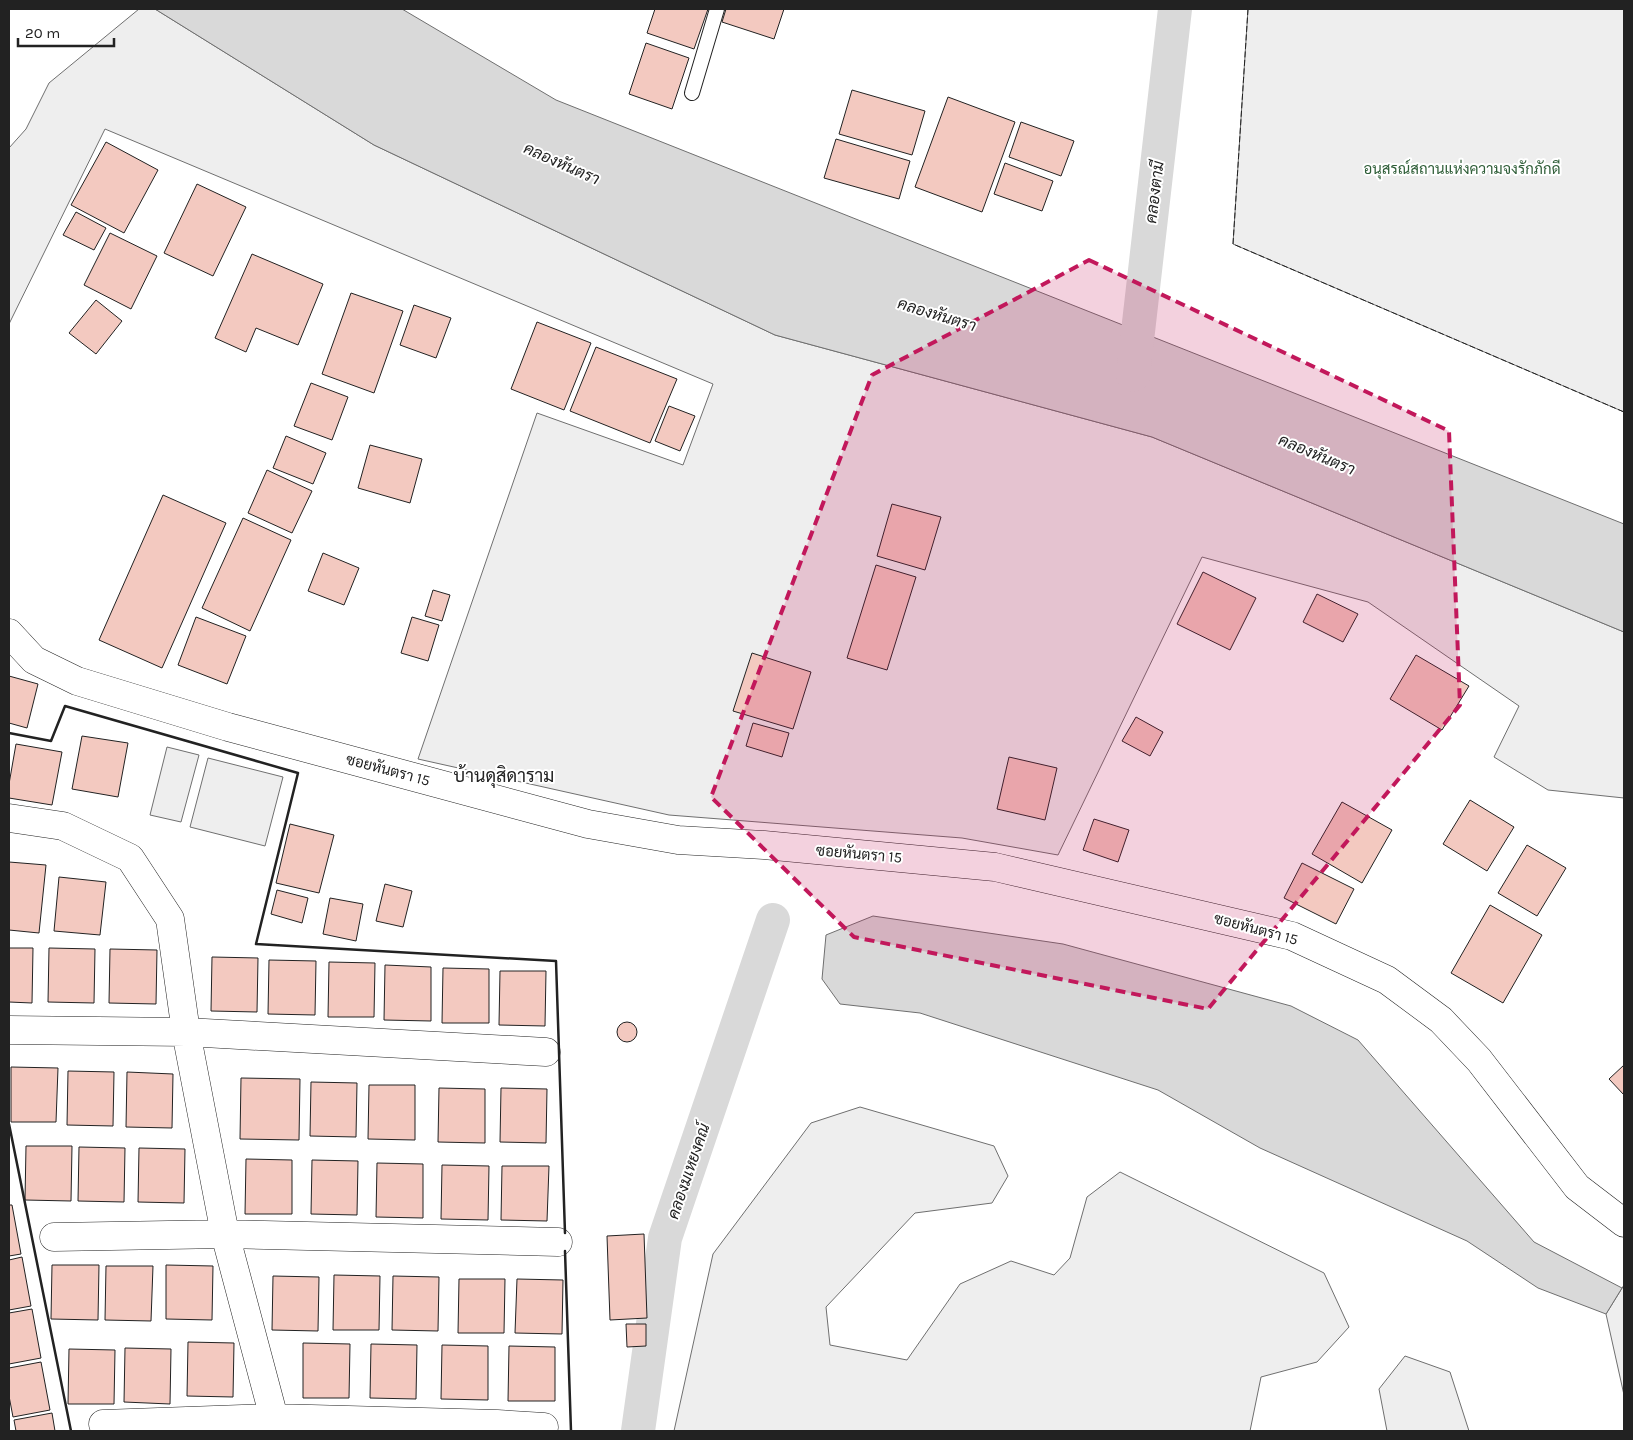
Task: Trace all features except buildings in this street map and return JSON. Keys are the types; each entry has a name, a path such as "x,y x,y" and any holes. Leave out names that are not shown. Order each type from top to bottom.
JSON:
{"street":[{"name":"ซอยหันตรา 15","path":"9,633 34,660 77,680 228,727 588,824 678,840 764,845 995,867 1292,936 1386,980 1441,1020 1479,1060 1576,1187 1624,1224"},
{"path":"9,818 63,826 130,858 170,919 186,1032 225,1234 274,1418"},
{"path":"9,1030 186,1032 546,1052"},
{"path":"54,1237 225,1234 558,1242"},
{"path":"104,1424 274,1418 496,1427 544,1427"}],"lane":[{"path":"692,93 718,9"}],"highlighted area":[{"path":"1089,260 1449,431 1460,705 1208,1009 854,937 711,797 872,375"}],"green space":[{"path":"139,9 155,9 374,145 775,335 1152,437 1624,632 1624,798 1548,790 1494,757 1519,706 1368,602 1202,557 1058,855 962,838 669,815 418,759 537,413 683,465 713,384 105,129 9,324 9,148 26,129 49,83"},
{"name":"อนุสรณ์สถานแห่งความจงรักภักดี","path":"1248,9 1624,9 1624,412 1233,244"},
{"path":"167,747 199,755 181,822 150,815"},
{"path":"208,758 283,777 265,846 190,827"},
{"path":"860,1107 994,1146 1008,1176 992,1203 915,1213 826,1307 830,1345 907,1360 960,1284 1011,1261 1054,1275 1070,1258 1087,1197 1120,1172 1324,1273 1349,1327 1317,1362 1261,1377 1250,1431 674,1431 713,1254 811,1123"},
{"path":"1624,1285 1624,1395 1606,1314"},
{"path":"1405,1356 1450,1372 1469,1431 1387,1431 1379,1389"}],"water":[{"name":"คลองหันตรา","path":"155,9 402,9 556,100 1624,524 1624,632 1152,437 775,335 374,145"},
{"path":"873,916 1063,944 1291,1006 1358,1040 1534,1242 1622,1288 1606,1314 1538,1288 1467,1241 1260,1148 1158,1090 920,1013 840,1004 822,979 826,935"}],"waterway":[{"name":"คลองตามี","path":"1133,375 1175,9"},
{"name":"คลองมเหยงคณ์","path":"638,1431 665,1238 773,920"}],"fence":[{"path":"1248,9 1233,244 1624,412"}],"wall":[{"path":"9,733 51,741 65,706 298,773 256,944 556,961 565,1233"},
{"path":"9,1124 71,1431"},
{"path":"565,1251 571,1431"}],"district":[{"name":"บ้านดุสิดาราม","path":"504,776"}]}
